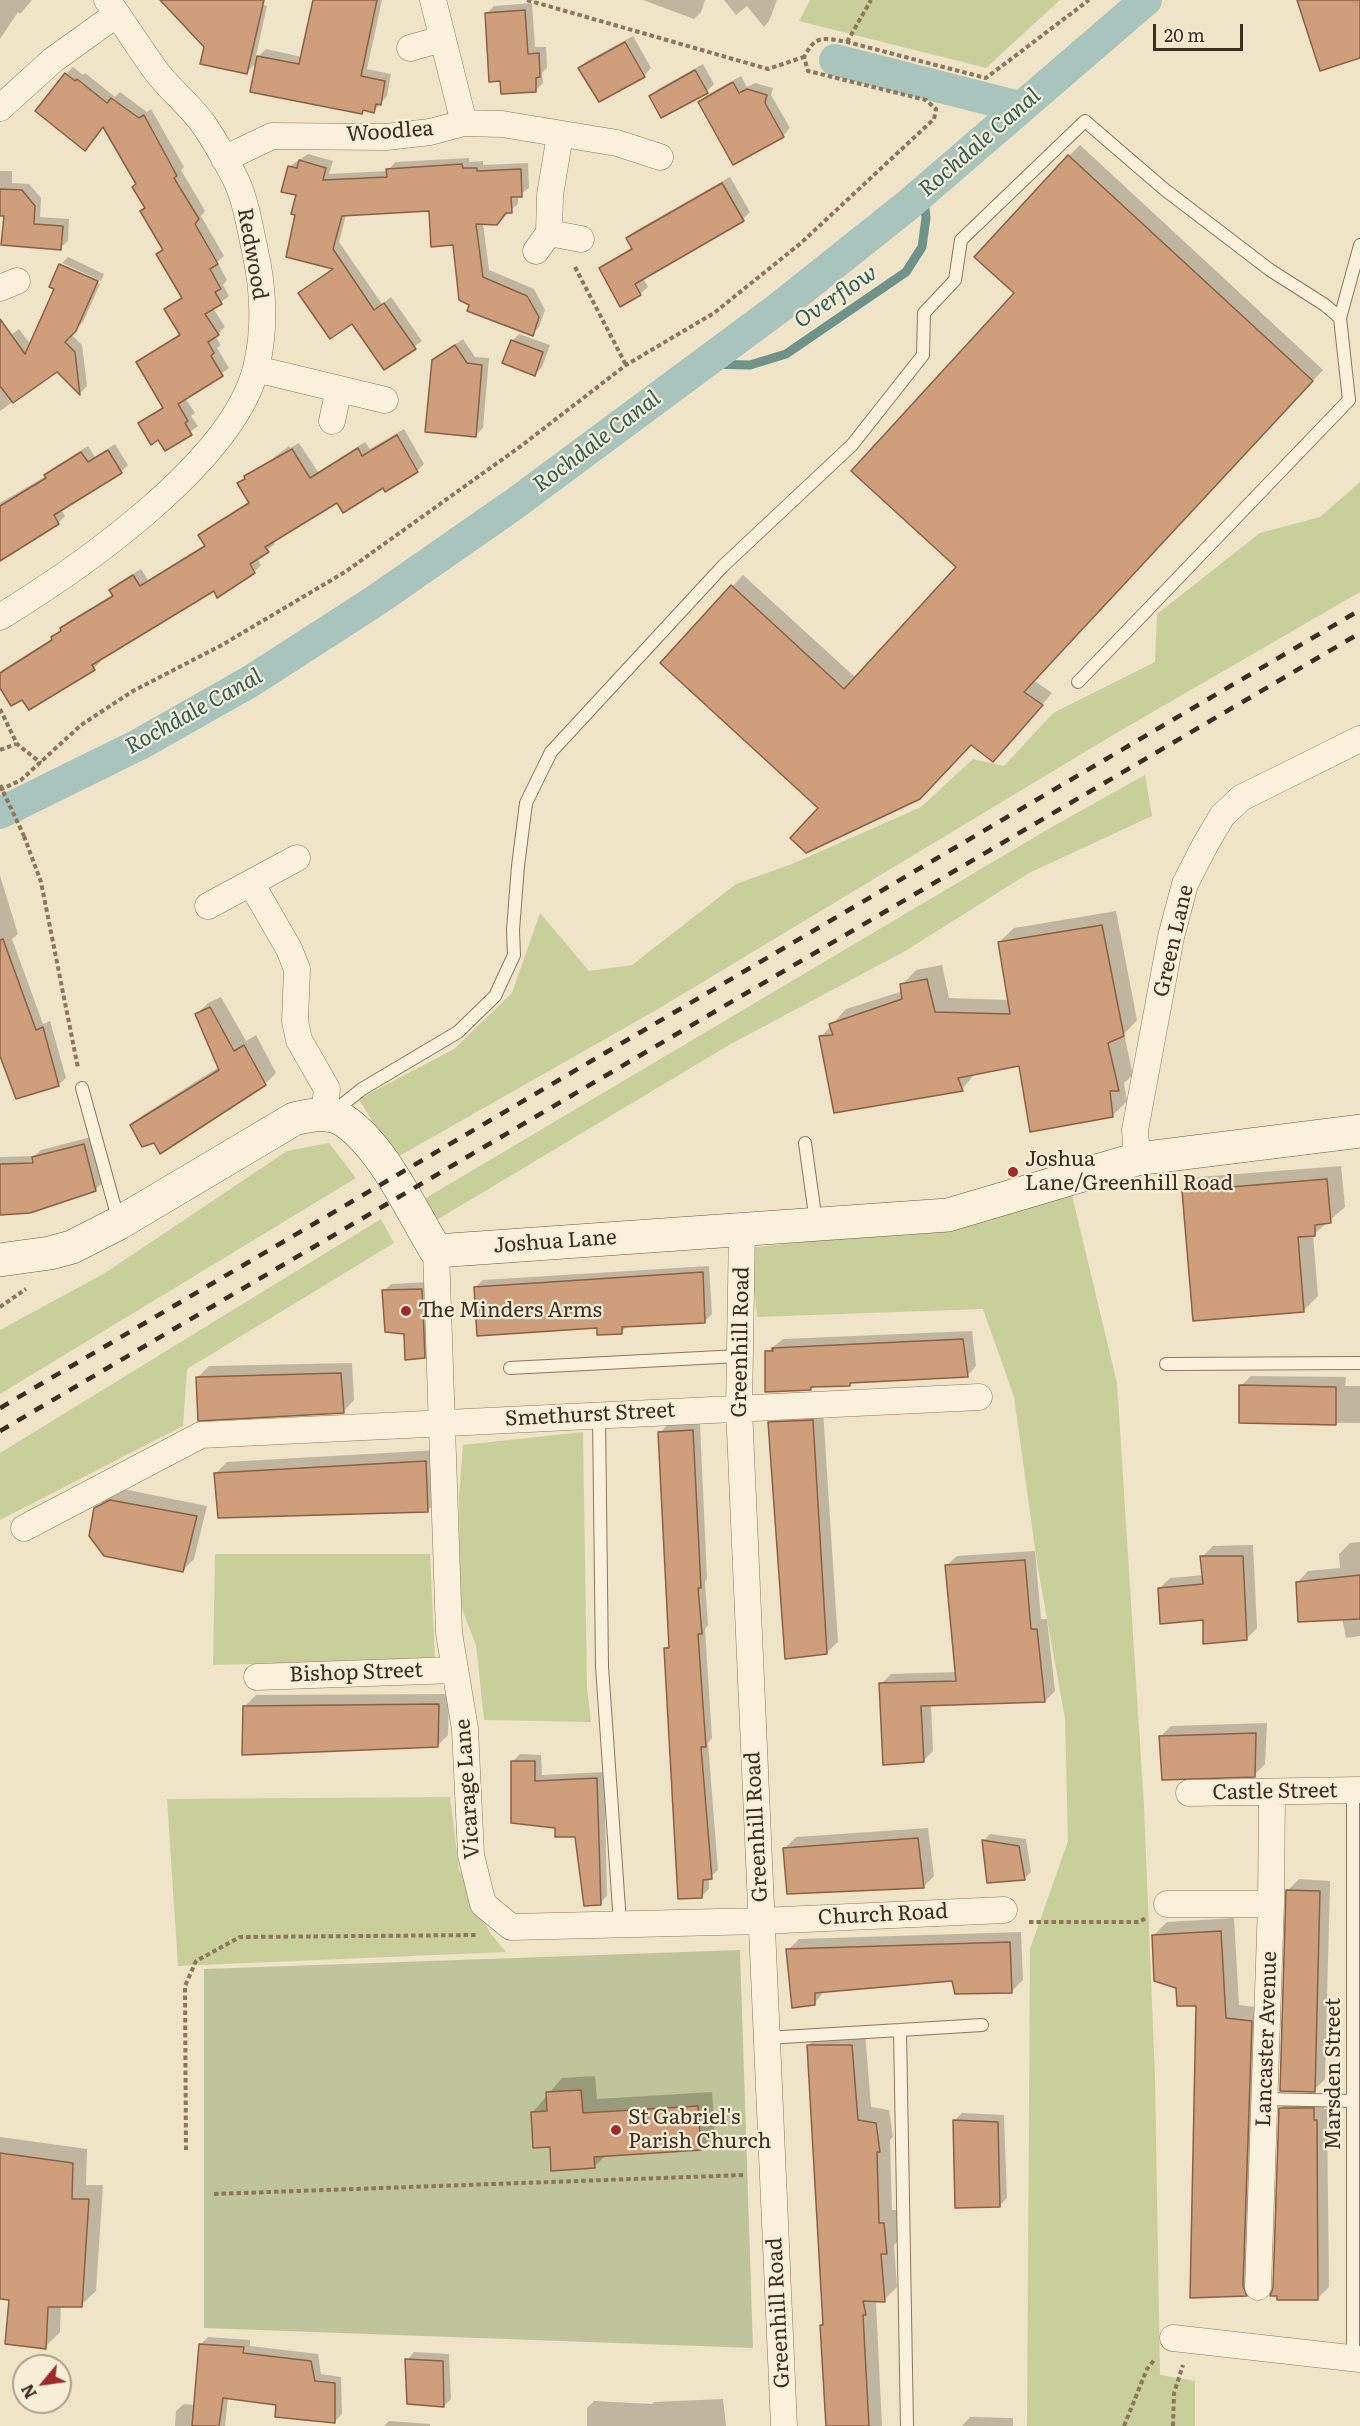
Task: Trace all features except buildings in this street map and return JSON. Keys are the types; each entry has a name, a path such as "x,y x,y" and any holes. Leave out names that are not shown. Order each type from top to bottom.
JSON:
{"street":[{"path":"433,0 464,123"},
{"path":"0,108 112,7"},
{"name":"Redwood","path":"0,616 100,549 199,462 224,430 245,395 256,369 263,305 259,267 245,206 236,179 204,124 157,72 112,7"},
{"path":"410,48 442,39"},
{"name":"Woodlea","path":"224,159 272,136 386,137 430,132 464,123 502,123 560,135 617,143 660,157"},
{"path":"560,135 543,242 581,239"},
{"path":"256,369 385,400"},
{"path":"332,421 339,389"},
{"name":"Green Lane","path":"1137,1158 1135,1130 1171,937 1185,884 1205,845 1222,816 1241,798 1360,739"},
{"path":"208,906 297,858"},
{"path":"251,883 289,949 297,969 295,1022 298,1041 327,1089 326,1116"},
{"path":"0,1260 50,1253 67,1248 119,1223 294,1119 310,1115 342,1119 373,1148 436,1251"},
{"name":"Joshua Lane","path":"436,1251 948,1215 1137,1158 1360,1131"},
{"name":"Greenhill Road","path":"742,1228 739,1408 784,2426"},
{"name":"Vicarage Lane","path":"436,1251 449,1632 465,1729 471,1855 483,1904 511,1928"},
{"name":"Smethurst Street","path":"24,1528 201,1435 979,1396"},
{"name":"Bishop Street","path":"257,1677 455,1670"},
{"name":"Castle Street","path":"1189,1793 1357,1790"},
{"name":"Lancaster Avenue","path":"1258,2287 1271,1904 1272,1792"},
{"path":"1167,1904 1271,1904"},
{"name":"Church Road","path":"761,1921 1004,1910"},
{"path":"511,1928 620,1923 761,1921"},
{"path":"1182,2339 1356,2359"}],"lane":[{"path":"326,1116 362,1089 459,1032 495,996 514,956 513,930 518,866 526,803 550,752 723,566 852,445 922,355 924,313 955,280 961,240 1086,121 1164,189 1270,270 1325,305 1340,318"},
{"path":"1078,682 1349,400 1340,318 1360,245"},
{"path":"82,1088 119,1223"},
{"path":"805,1143 817,1224"},
{"path":"510,1368 739,1356"},
{"path":"1166,1364 1360,1363"},
{"path":"599,1415 602,1667 620,1923"},
{"name":"Marsden Street","path":"1356,2359 1357,1790"},
{"path":"766,2038 982,2025"},
{"path":"900,2030 907,2426"},
{"path":"1265,2099 1355,2096"}],"path":[{"path":"527,0 768,69 804,57 811,44 824,38 986,78 1089,0"},
{"path":"847,42 871,0"},
{"path":"0,790 21,780 81,725 133,691 222,645 345,572 520,446 626,365 723,306 801,243 934,119 936,109 926,100 808,71 804,57"},
{"path":"543,242 572,260 626,365"},
{"path":"0,709 16,744 41,763"},
{"path":"0,750 16,744"},
{"path":"0,785 24,836 41,882 82,1088"},
{"path":"1028,1922 1139,1922"},
{"path":"186,2150 185,1986 196,1961 240,1937 471,1937 511,1928"},
{"path":"214,2194 772,2175"},
{"path":"1124,2426 1147,2369 1182,2339"},
{"path":"1173,2426 1174,2393 1182,2339"}],"green space":[{"path":"810,0 1060,0 986,68 799,21"},
{"path":"1360,482 1360,592 1113,735 658,1009 394,1159 359,1099 454,1049 512,993 540,913 589,971 632,965 736,884 792,864 921,807 973,759 1004,766 1053,713 1155,662 1157,614 1260,533 1320,517"},
{"path":"1145,775 1152,816 1029,873 907,950 729,1045 435,1221 419,1202 1050,828"},
{"path":"329,1143 356,1178 0,1394 0,1330 105,1273 287,1151"},
{"path":"1070,1187 1117,1383 1144,1806 1155,2077 1160,2375 1195,2381 1195,2426 1027,2426 1030,1949 1068,1841 1065,1719 1037,1563 1014,1397 983,1309 757,1317 750,1248 993,1219"},
{"path":"381,1219 394,1243 187,1369 183,1426 0,1520 0,1453"},
{"path":"583,1432 587,1688 591,1722 484,1720 476,1645 460,1604 459,1496 463,1445"},
{"path":"215,1554 430,1554 435,1659 213,1665"},
{"path":"450,1797 459,1869 490,1933 506,1952 178,1966 167,1799"},
{"path":"740,1950 753,2348 204,2328 204,1969"}],"waterway":[{"name":"Rochdale Canal","path":"0,813 140,744 251,681 375,601 513,505 780,307 908,205 1146,0"},
{"path":"835,60 1019,107"},
{"name":"Overflow","path":"702,364 750,365 786,354 906,272 922,247 926,218 923,191"}],"railway":[{"path":"0,1408 1360,610"},
{"path":"0,1431 1360,633"}],"place":[{"name":"Joshua Lane/Greenhill Road","path":"1013,1172"},
{"name":"The Minders Arms","path":"406,1311"},
{"name":"St Gabriel's Parish Church","path":"616,2130"}]}
